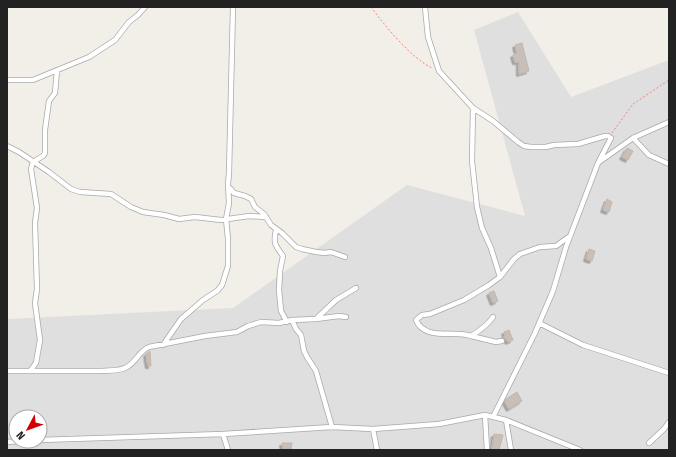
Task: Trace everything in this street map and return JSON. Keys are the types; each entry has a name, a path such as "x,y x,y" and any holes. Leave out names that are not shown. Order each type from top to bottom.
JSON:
{"street":[{"path":"7,80 33,80 89,57 110,43 144,7"},
{"path":"163,345 181,319 220,288 228,266 226,219 229,203 228,186 230,173 233,7"},
{"path":"425,7 428,37 439,70 473,108 493,120 518,142 531,147 546,147 554,145 578,144 601,137 610,137 610,140 598,163 571,235 553,290 539,323 493,417"},
{"path":"38,371 36,363 40,340 35,303 37,289 35,223 37,208 31,170 33,162 45,153 44,130 49,101 55,93 57,70"},
{"path":"473,108 472,161 477,207 482,228 500,277"},
{"path":"598,163 633,138 669,122"},
{"path":"633,138 649,155 669,164"},
{"path":"7,146 19,152 49,172 71,189 80,192 114,195 124,203 143,212 179,219 195,217 212,220 249,216 266,217"},
{"path":"228,186 234,193 252,199 255,207 266,217 276,230 282,233 296,247 325,253 331,252 344,257"},
{"path":"276,230 274,239 275,244 283,256 280,271 281,310 286,322"},
{"path":"502,341 496,342 464,334 432,334 418,324 416,320 422,315 430,314 464,300 500,277 514,259 520,254 540,247 560,245 571,235"},
{"path":"316,319 336,300 356,288"},
{"path":"7,371 79,371 121,369 126,368 145,349 205,336 237,332 248,326 261,322 279,323 292,320 339,316 346,317"},
{"path":"471,336 490,322 493,317"},
{"path":"292,320 296,329 301,335 304,351 316,371 332,427"},
{"path":"539,323 583,345 669,373"},
{"path":"30,371 36,363"},
{"path":"485,415 486,450"},
{"path":"48,440 223,434 332,427 373,429 439,424 485,415 506,420 580,450"},
{"path":"506,420 511,450"},
{"path":"649,443 664,430 669,422"},
{"path":"373,429 377,450"},
{"path":"223,434 228,450"}],"path":[{"path":"371,7 410,52 425,64 439,70"},
{"path":"610,137 633,104 669,80"}],"shaded area":[{"path":"518,12 571,97 669,60 669,450 7,450 7,319 233,308 407,185 525,216 474,30"}],"building":[{"path":"522,43 529,71 519,74 519,62 515,62 513,55 517,53 515,45"},
{"path":"627,148 633,151 628,160 622,157"},
{"path":"607,199 612,202 609,212 603,210"},
{"path":"589,249 595,251 592,261 586,259"},
{"path":"494,291 498,301 493,303 489,293"},
{"path":"509,330 513,340 508,342 503,337 505,335 504,332"},
{"path":"150,351 151,366 148,366 146,354"},
{"path":"517,392 522,401 509,409 505,402 506,399"},
{"path":"494,434 503,435 499,450 491,450"},
{"path":"282,443 292,443 291,449 283,449"}]}
